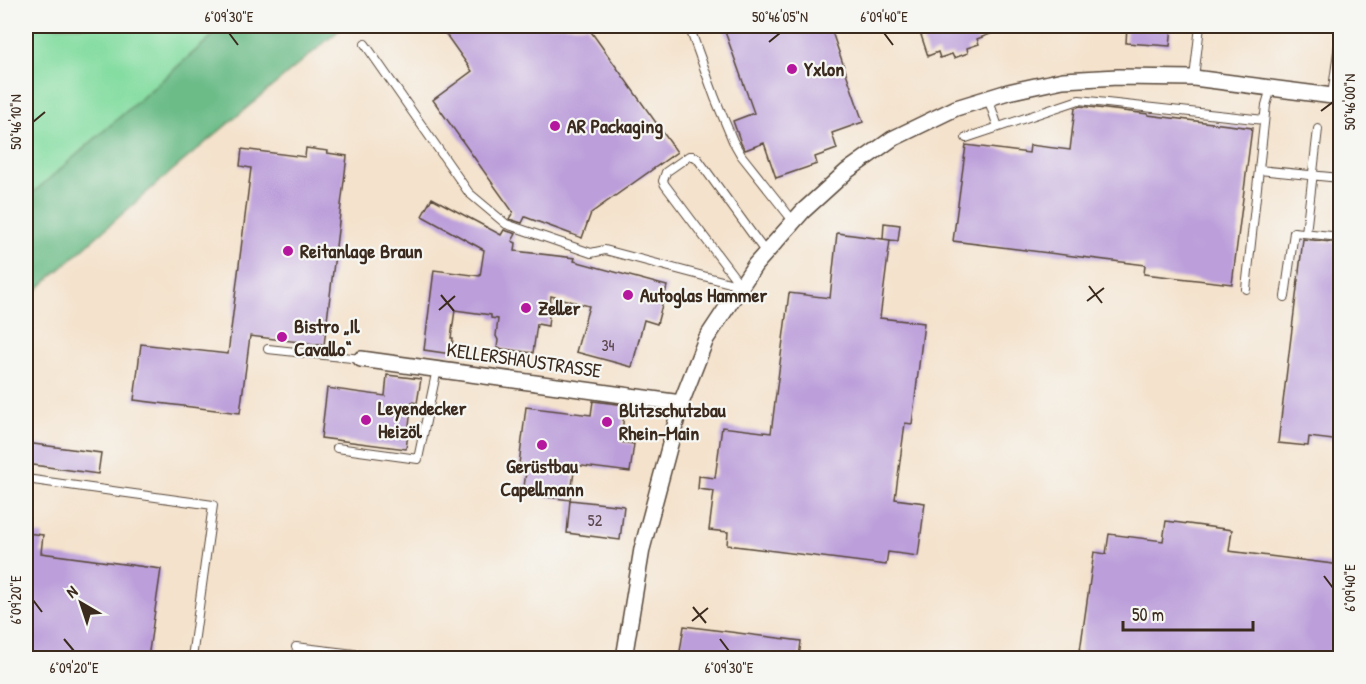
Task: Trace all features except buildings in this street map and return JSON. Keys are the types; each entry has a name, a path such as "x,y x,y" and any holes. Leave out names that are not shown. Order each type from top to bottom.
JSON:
{"street":[{"path":"624,658 642,549 681,403 706,339 755,265 794,222 847,171 892,139 956,108 1063,80 1118,77 1194,78 1336,97"},
{"name":"KELLERSHAUSTRASSE","path":"361,359 681,403"}],"lane":[{"path":"689,26 733,141 756,175 794,222"},
{"path":"1194,78 1200,26"},
{"path":"1336,97 1341,37"},
{"path":"365,44 469,193 506,225 591,253 605,250 741,286"},
{"path":"1246,289 1264,120 1271,88"},
{"path":"988,98 998,127"},
{"path":"966,138 1078,100 1264,120"},
{"path":"1306,233 1318,129"},
{"path":"741,286 663,181 666,172 689,156 697,158 766,253"},
{"path":"1259,170 1341,178"},
{"path":"1285,297 1294,232 1341,237"},
{"path":"268,349 361,359"},
{"path":"337,448 418,459 436,369"},
{"path":"26,479 213,505 192,658"},
{"path":"296,647 387,658"}],"green space":[{"path":"26,26 224,26 26,199"},
{"path":"224,26 344,26 154,186 26,299 26,199"}],"place":[{"name":"Yxlon","path":"792,69"},
{"name":"AR Packaging","path":"555,126"},
{"name":"Reitanlage Braun","path":"288,251"},
{"name":"Autoglas Hammer","path":"628,295"},
{"name":"Zeller","path":"526,308"},
{"name":"Bistro „Il Cavallo“","path":"282,337"},
{"name":"Leyendecker Heizöl","path":"366,420"},
{"name":"Blitzschutzbau Rhein-Main","path":"607,422"},
{"name":"Gerüstbau Capellmann","path":"542,445"}]}
